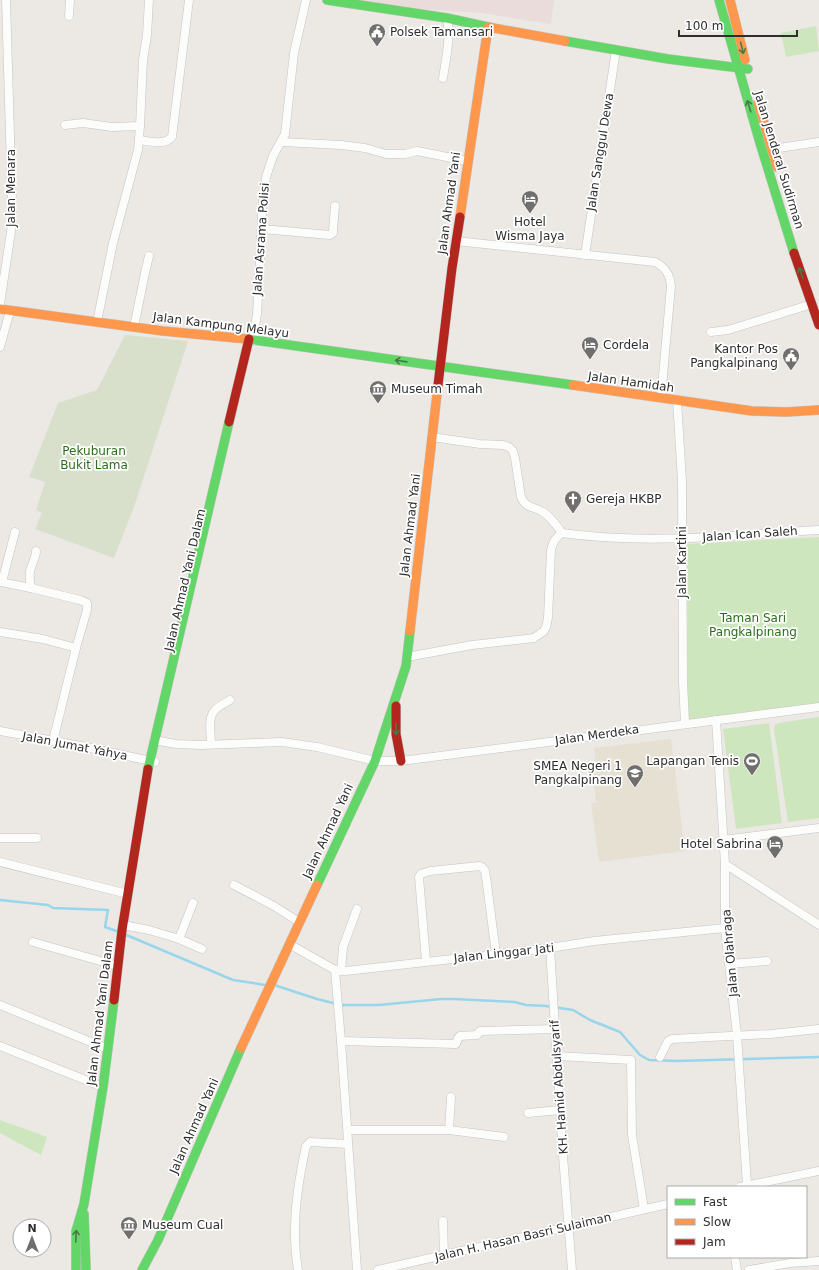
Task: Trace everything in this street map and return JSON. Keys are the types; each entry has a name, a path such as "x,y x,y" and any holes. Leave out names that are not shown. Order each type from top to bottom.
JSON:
{"main road":[{"path":"327,0 447,18 488,27 668,59 748,69"},
{"name":"Jalan Jenderal Sudirman","path":"719,0 738,67 798,247 799,270 816,305"},
{"name":"Jalan Jenderal Sudirman","path":"730,0 748,69 795,226"},
{"name":"Jalan Ahmad Yani","path":"142,1270 158,1240 201,1137 374,761 406,666 456,241 488,27"},
{"name":"Jalan Jenderal Sudirman","path":"806,260 819,325"},
{"name":"Jalan Kampung Melayu","path":"0,309 134,327 253,338 440,367"},
{"name":"Jalan Ahmad Yani Dalam","path":"76,1270 76,1231 84,1204 103,1087 123,927 152,762 209,529 253,338"},
{"name":"Jalan Hamidah","path":"440,367 752,411 786,412 819,410"},
{"path":"395,697 396,734 401,761"},
{"name":"Jalan Ahmad Yani Dalam","path":"84,1204 86,1270"},
{"name":"Jalan Ahmad Yani","path":"151,1270 158,1240"}],"street":[{"name":"Jalan Menara","path":"0,304 1,287 12,225 6,0"},
{"path":"69,16 70,0"},
{"path":"97,322 111,251 138,150 143,60 148,35 149,0"},
{"path":"139,140 159,142 166,141 172,137 189,0"},
{"name":"Jalan Asrama Polisi","path":"253,338 257,314 262,210 266,177 273,156 285,134 288,119 294,53 306,0"},
{"path":"443,78 448,45 449,28 447,18"},
{"name":"Jalan Sanggul Dewa","path":"584,255 616,50"},
{"path":"65,124 112,127 140,126"},
{"path":"282,142 342,144 386,154 405,154 417,151 467,161"},
{"path":"772,149 819,142"},
{"path":"262,229 330,235 333,233 335,206"},
{"path":"456,241 655,262 662,266 667,271 671,286 661,398"},
{"path":"134,327 149,256"},
{"path":"712,332 728,330 816,305"},
{"path":"0,347 10,311"},
{"name":"Jalan Kartini","path":"677,400 682,481 681,538 685,723"},
{"path":"407,657 472,645 534,638 544,632 548,618 551,550 554,541 562,533 544,513 527,506 523,501 521,497 515,458 513,451 509,447 503,445 480,444 432,437"},
{"name":"Jalan Ican Saleh","path":"562,533 623,537 681,538 819,530"},
{"path":"15,532 1,582 31,588 87,603 87,610 53,741"},
{"path":"31,588 30,571 36,557 36,550"},
{"path":"0,632 43,639 76,648"},
{"path":"211,744 210,719 216,709 230,700"},
{"name":"Jalan Merdeka","path":"157,740 176,744 272,741 287,742 324,748 374,761 401,761 685,723 819,707"},
{"name":"Jalan Olahraga","path":"716,720 725,864 725,928 739,1058 743,1186"},
{"name":"Jalan Jumat Yahya","path":"0,731 152,762"},
{"path":"723,840 819,828"},
{"path":"0,838 37,838"},
{"path":"0,862 128,894"},
{"path":"725,864 819,925"},
{"path":"426,961 419,876 430,871 480,866 485,871 496,954"},
{"path":"234,885 274,906 299,922"},
{"path":"179,939 193,903"},
{"path":"357,909 343,947 338,970 337,998 348,1130 357,1270"},
{"path":"123,927 149,930 179,939 202,949"},
{"name":"Jalan Linggar Jati","path":"338,970 725,928"},
{"path":"33,942 118,966"},
{"path":"289,944 338,970"},
{"name":"KH. Hamid Abdulsyarif","path":"550,948 572,1270"},
{"path":"730,964 767,961"},
{"path":"0,1006 108,1049"},
{"path":"341,1041 456,1044 460,1036 477,1035 480,1031 555,1029"},
{"path":"660,1057 668,1041 670,1040 819,1029"},
{"path":"0,1046 103,1087"},
{"path":"557,1056 631,1060 632,1135 644,1209"},
{"path":"449,1130 451,1097"},
{"path":"528,1113 560,1110"},
{"path":"348,1130 449,1130 504,1137"},
{"path":"298,1270 295,1221 299,1179 306,1146 310,1142 348,1144"},
{"path":"743,1186 819,1171"},
{"name":"Jalan H. Hasan Basri Sulaiman","path":"378,1270 667,1204"},
{"path":"443,1221 444,1255"},
{"path":"735,1258 737,1270"},
{"path":"749,1270 790,1263 819,1261"}],"shaded area":[{"path":"362,0 554,0 551,24 482,13 405,8"},
{"name":"SMEA Negeri 1 Pangkalpinang","path":"671,739 685,851 599,862 591,803 596,803 592,774 597,773 594,748"}],"green space":[{"path":"816,26 819,51 786,57 781,33"},
{"name":"Pekuburan Bukit Lama","path":"125,335 188,341 134,507 114,558 35,529 42,513 36,510 45,482 29,477 58,403 97,390"},
{"name":"Taman Sari Pangkalpinang","path":"819,537 819,705 688,720 687,544"},
{"path":"819,717 819,818 788,822 774,729 775,725 779,723"},
{"name":"Lapangan Tenis","path":"769,723 782,823 736,829 723,729"},
{"path":"0,1120 47,1137 41,1155 0,1133"}],"waterway":[{"path":"0,900 48,905 53,908 108,910 105,927 119,932"},
{"path":"124,934 233,980 265,985"},
{"path":"274,985 341,1005 379,1005 454,999 515,1002 526,1005 573,1010 590,1020 620,1032 640,1055 649,1060 677,1061 819,1057"}],"traffic: fast":[{"path":"327,0 447,18 488,27"},
{"path":"719,0 760,143 794,253"},
{"path":"565,41 668,59 748,69"},
{"path":"247,339 573,385"},
{"path":"148,769 229,422"},
{"path":"317,885 375,761 406,666 410,631"},
{"path":"76,1270 76,1231 84,1204 103,1087 114,1000"},
{"path":"142,1270 158,1240 241,1048"},
{"path":"84,1214 86,1270"}],"traffic: slow":[{"path":"730,0 745,60"},
{"path":"460,217 488,27 565,41"},
{"path":"758,103 777,167"},
{"path":"0,309 163,331 247,339"},
{"path":"410,631 438,385"},
{"path":"573,385 752,411 786,412 819,410"},
{"path":"241,1048 317,885"}],"traffic: jam":[{"path":"438,385 452,268 460,217"},
{"path":"794,253 819,325"},
{"path":"229,422 249,339"},
{"path":"396,706 396,734 401,761"},
{"path":"114,1000 122,930 148,769"}],"place":[{"name":"Polsek Tamansari","path":"377,47"},
{"name":"Hotel Wisma Jaya","path":"530,214"},
{"name":"Cordela","path":"590,360"},
{"name":"Kantor Pos Pangkalpinang","path":"791,371"},
{"name":"Museum Timah","path":"378,404"},
{"name":"Gereja HKBP","path":"573,514"},
{"name":"Lapangan Tenis","path":"752,776"},
{"name":"SMEA Negeri 1 Pangkalpinang","path":"635,788"},
{"name":"Hotel Sabrina","path":"775,859"},
{"name":"Museum Cual","path":"129,1240"}]}
